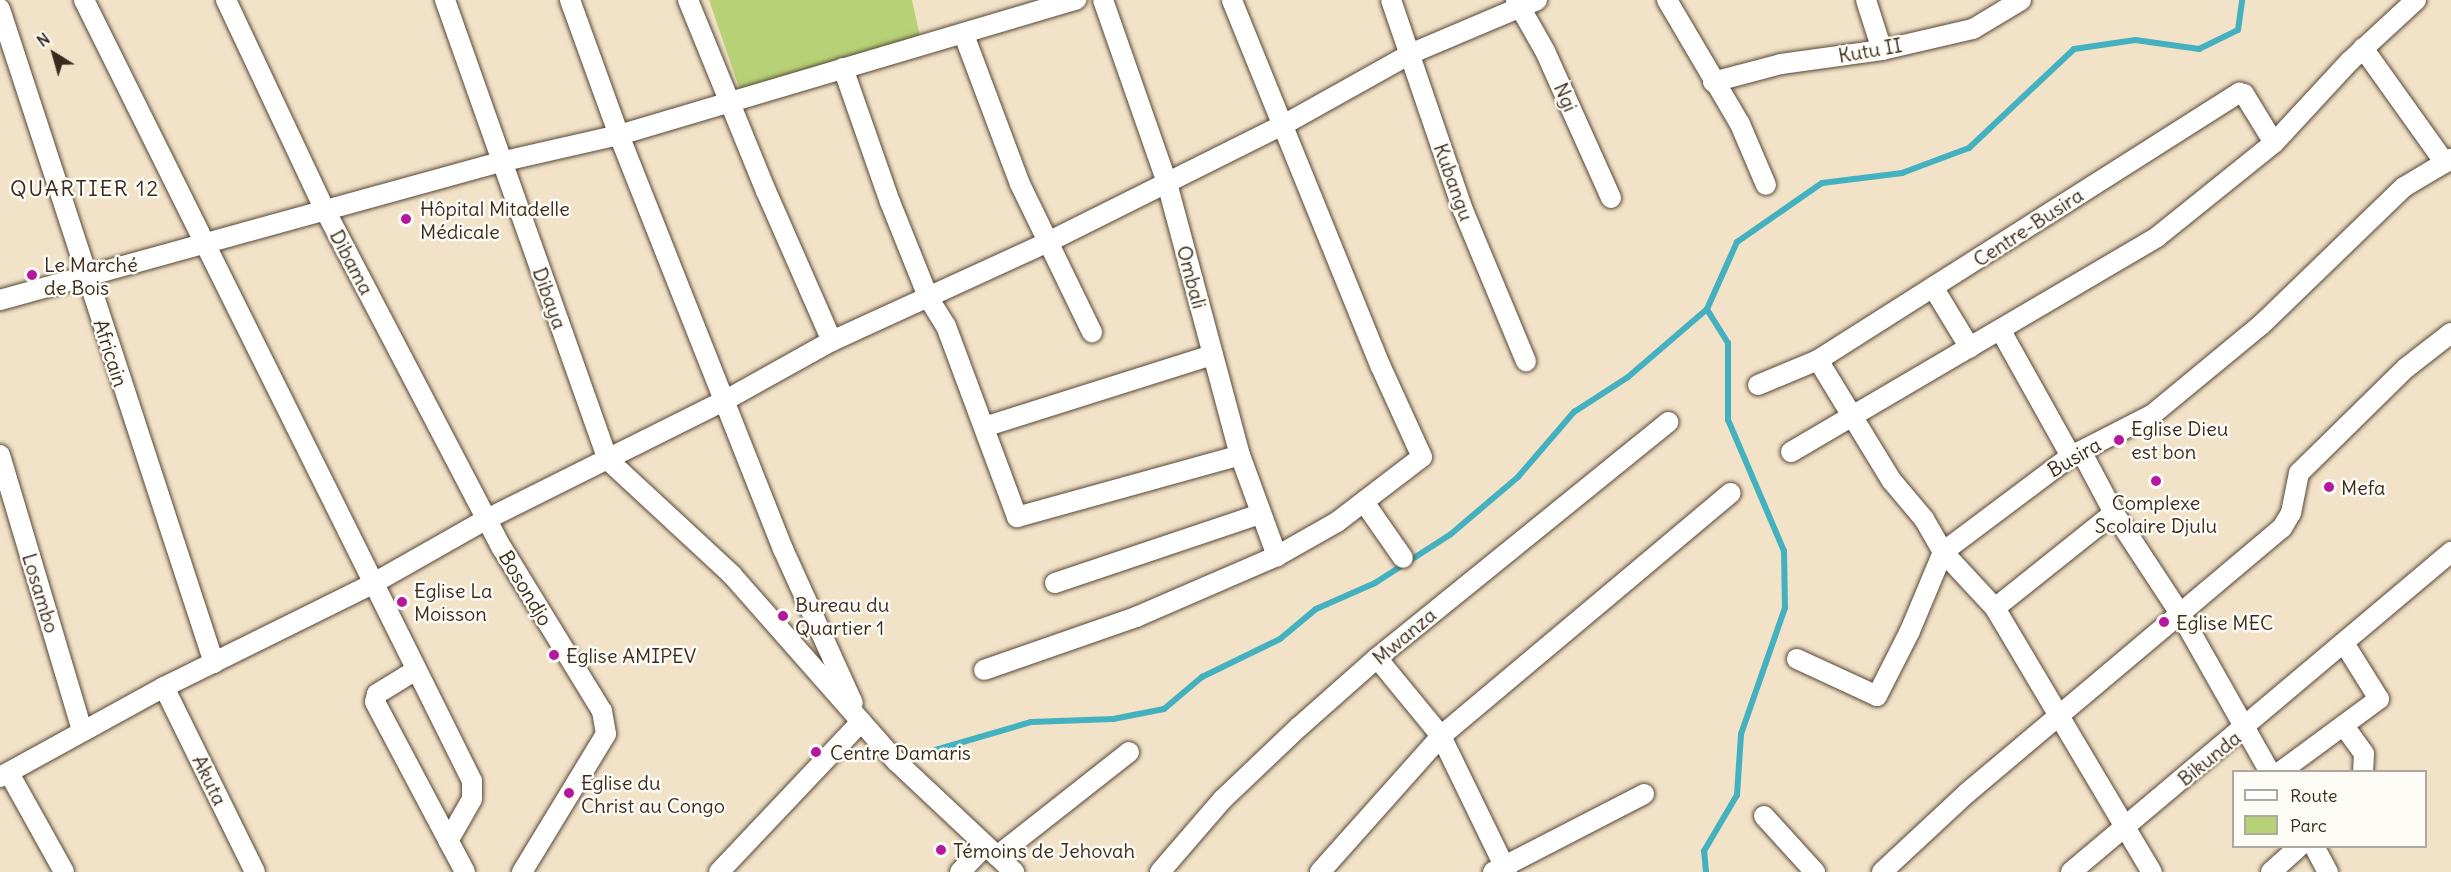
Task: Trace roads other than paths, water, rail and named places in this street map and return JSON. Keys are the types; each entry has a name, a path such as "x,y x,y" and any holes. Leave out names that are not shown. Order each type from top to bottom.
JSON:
{"street":[{"path":"84,0 474,790 448,841"},
{"name":"Dibama","path":"226,0 325,210 487,519"},
{"name":"Dibaya","path":"445,0 500,162 608,460"},
{"path":"570,0 619,135 783,549 861,722"},
{"path":"688,0 732,101 766,191 832,341"},
{"path":"0,300 500,162 619,135 843,68 964,35 1076,0"},
{"name":"Ombali","path":"1102,0 1167,183 1240,455 1277,556"},
{"path":"984,670 1136,617 1277,556 1364,502 1420,460 1422,453 1380,365 1285,124 1232,0"},
{"name":"Kubangu","path":"1391,0 1463,210 1526,361"},
{"path":"64,872 4,775 82,730 164,687 372,584 487,519 724,401 832,341 929,299 1167,183 1285,124 1410,54 1517,4 1537,0"},
{"path":"1667,0 1713,82 1740,124 1766,184"},
{"path":"1866,0 1882,50"},
{"name":"Kutu II","path":"1713,82 1781,64 1882,50 1973,29 2021,0"},
{"path":"1791,452 1852,419 2157,237 2274,143 2363,48 2416,0"},
{"name":"Ngi","path":"1517,4 1545,51 1611,198"},
{"name":"Africain","path":"0,9 214,663"},
{"path":"964,35 979,80 1046,243 1092,332"},
{"path":"2363,48 2448,161"},
{"path":"843,68 929,299 946,326 1017,517 1240,455"},
{"name":"Centre-Busira","path":"1758,385 1818,360 2239,93 2244,94 2274,143"},
{"name":"Busira","path":"1943,552 2076,454 2153,414 2182,392 2262,325 2404,187 2448,161"},
{"path":"1934,287 1970,348"},
{"path":"2001,330 2076,454 2181,615 2269,770"},
{"path":"1882,872 1967,793 2282,528 2290,513 2299,473 2406,368 2451,333"},
{"path":"984,427 1213,355"},
{"path":"1818,360 1892,481 1924,519 1943,552 1995,608 2124,830 2152,872"},
{"name":"Mwanza","path":"1160,872 1223,799 1377,658 1668,422"},
{"name":"Losambo","path":"0,455 82,730"},
{"path":"608,460 732,575 897,762 1014,872"},
{"path":"1320,872 1441,736 1731,493"},
{"path":"1364,502 1403,558"},
{"path":"1995,608 2114,513"},
{"path":"1055,583 1260,514"},
{"name":"Bosondjo","path":"487,519 606,723 601,744 522,872"},
{"path":"1797,659 1877,696 1910,631 1943,552"},
{"name":"Bikunda","path":"2071,872 2244,729 2451,552"},
{"path":"2281,770 2379,699 2344,643"},
{"path":"1377,658 1441,736 1501,870 1644,794"},
{"path":"416,670 377,694 375,702 465,872"},
{"name":"Akuta","path":"164,687 255,872"},
{"path":"718,872 861,722"},
{"path":"2344,726 2364,754 2363,770"},
{"path":"960,872 1129,752"},
{"path":"1764,816 1815,872"},
{"path":"2271,872 2298,848"},
{"path":"2315,848 2328,872"}],"waterway":[{"path":"1706,872 1704,851 1737,795 1741,734 1785,608 1784,551 1728,420 1728,343 1707,309 1737,242 1822,183 1902,173 1969,148 2074,49 2135,40 2199,49 2238,30 2242,0"},
{"path":"901,760 1031,722 1113,719 1164,709 1202,677 1280,639 1316,609 1375,583 1451,534 1518,477 1574,412 1628,377 1707,309"}],"place":[{"name":"Hôpital Mitadelle Médicale","path":"406,219"},
{"name":"Le Marché de Bois","path":"32,275"},
{"name":"Eglise Dieu est bon","path":"2119,440"},
{"name":"Complexe Scolaire Djulu","path":"2156,481"},
{"name":"Mefa","path":"2329,487"},
{"name":"Eglise La Moisson","path":"402,602"},
{"name":"Bureau du Quartier 1","path":"783,616"},
{"name":"Eglise MEC","path":"2164,622"},
{"name":"Eglise AMIPEV","path":"554,655"},
{"name":"Centre Damaris","path":"816,752"},
{"name":"Eglise du Christ au Congo","path":"569,793"},
{"name":"Témoins de Jehovah","path":"941,850"}],"district":[{"name":"QUARTIER 12","path":"85,189"}]}
